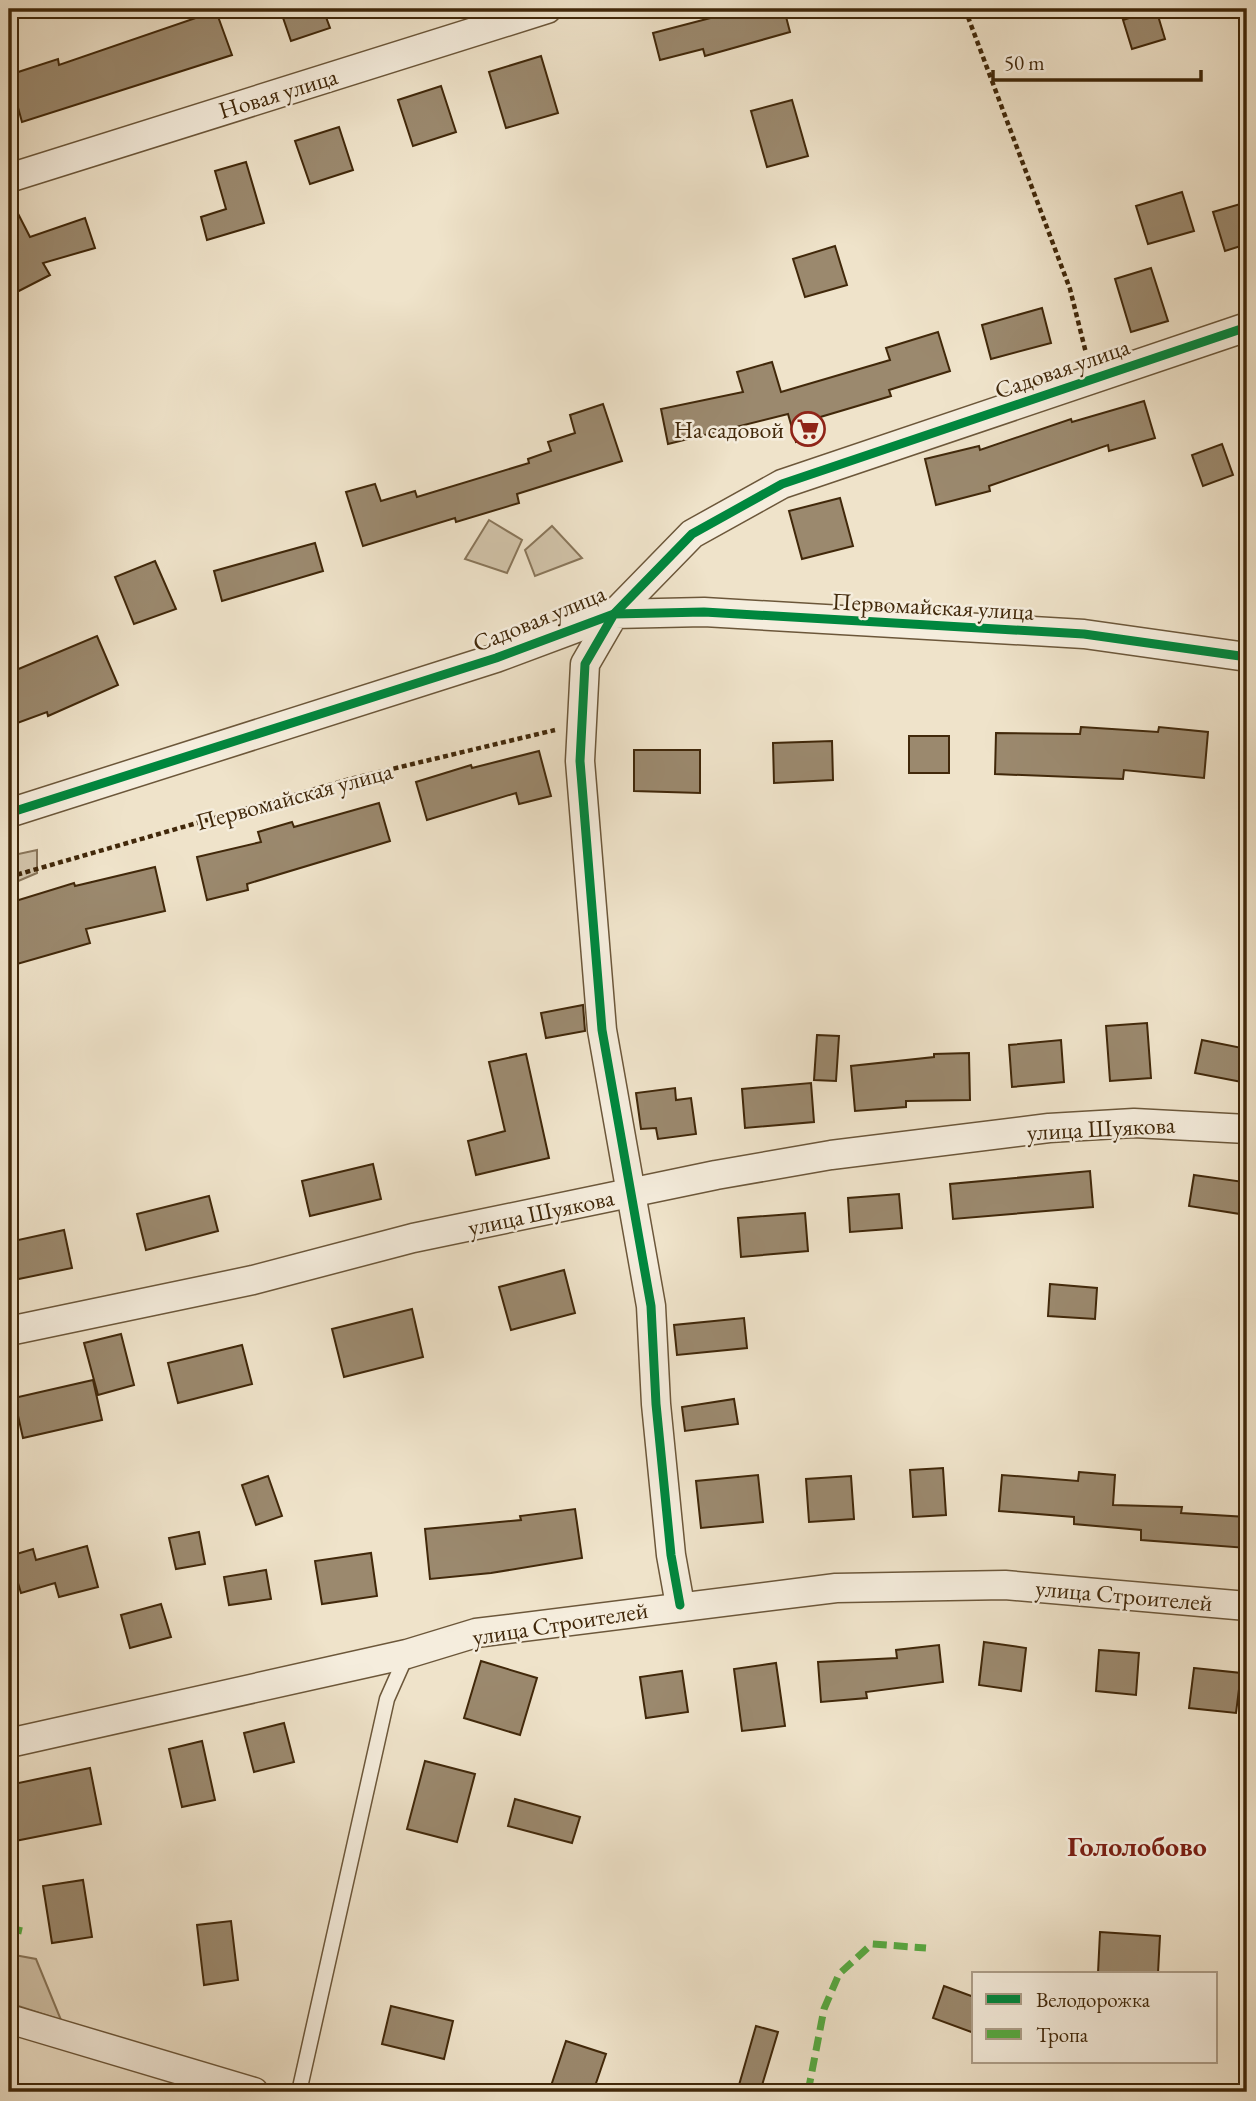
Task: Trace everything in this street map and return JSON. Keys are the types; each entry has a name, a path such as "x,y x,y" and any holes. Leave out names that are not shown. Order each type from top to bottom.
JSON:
{"street":[{"name":"Новая улица","path":"9,178 547,9"},
{"name":"Садовая улица","path":"9,813 496,658 614,614 692,534 782,484 1247,327"},
{"name":"Первомайская улица","path":"614,614 704,612 1084,635 1247,657"},
{"path":"614,614 585,664 580,761 602,1030 651,1306 656,1404 671,1555 680,1605"},
{"name":"улица Шуякова","path":"9,1331 253,1280 413,1238 831,1155 1049,1128 1135,1123 1247,1129"},
{"name":"улица Строителей","path":"9,1742 407,1654 476,1633 680,1605 836,1588 1005,1585 1247,1606"},
{"path":"9,2018 254,2092"}],"lane":[{"path":"299,2092 387,1699 407,1654"}],"path":[{"path":"965,9 1070,289 1093,378"}],"shaded area":[{"path":"489,520 522,540 507,573 465,559"},
{"path":"552,526 582,558 535,576 525,550"},
{"path":"37,850 37,873 9,885 9,856"},
{"path":"9,1954 36,1959 61,2020 9,2003"}],"building":[{"path":"280,9 323,9 330,28 291,41"},
{"path":"745,9 784,9 790,32 705,56 703,49 660,60 653,33"},
{"path":"1156,9 1165,39 1132,49 1123,20"},
{"path":"216,11 232,55 22,122 9,75 58,59 59,65"},
{"path":"541,56 558,113 506,128 489,72"},
{"path":"441,86 456,132 413,146 398,100"},
{"path":"792,100 808,156 767,167 751,111"},
{"path":"339,127 353,170 310,184 295,141"},
{"path":"246,162 264,223 207,240 201,217 226,209 215,171"},
{"path":"1182,192 1194,231 1148,244 1136,206"},
{"path":"9,196 30,237 85,218 95,248 43,263 50,275 9,296"},
{"path":"1247,202 1247,244 1225,251 1213,212"},
{"path":"835,246 847,285 805,297 793,259"},
{"path":"1151,268 1168,321 1131,332 1115,279"},
{"path":"1042,308 1051,343 991,359 982,325"},
{"path":"938,332 950,371 889,390 891,396 817,418 822,435 796,442 788,414 668,444 661,409 743,392 737,372 772,362 781,392 890,360 886,348"},
{"path":"1144,401 1155,438 1109,451 1108,445 989,486 990,491 936,505 925,459 979,446 980,450 1071,419 1072,422"},
{"path":"603,404 622,461 517,494 519,503 456,522 455,518 363,546 346,492 375,484 381,501 415,491 417,497 529,463 528,459 551,451 548,442 575,433 570,415"},
{"path":"1222,444 1233,475 1203,486 1192,455"},
{"path":"840,498 853,546 802,559 789,511"},
{"path":"315,543 323,571 222,601 214,571"},
{"path":"155,561 176,609 134,624 115,577"},
{"path":"97,636 118,685 48,716 47,712 9,726 9,673"},
{"path":"1081,727 1158,732 1159,727 1208,732 1204,778 1124,770 1123,779 995,774 996,733 1080,734"},
{"path":"909,736 949,736 949,773 909,773"},
{"path":"832,741 833,780 774,783 773,743"},
{"path":"634,750 700,750 700,793 634,791"},
{"path":"539,751 551,796 519,804 516,793 427,820 416,782 471,765 472,768"},
{"path":"379,803 390,841 247,884 248,890 207,900 197,857 261,842 258,832 292,822 294,827"},
{"path":"155,867 165,911 86,929 90,943 17,964 9,929 9,903 74,883 75,886"},
{"path":"583,1005 585,1031 546,1038 541,1013"},
{"path":"1147,1023 1151,1078 1110,1081 1106,1026"},
{"path":"817,1035 839,1036 836,1081 814,1080"},
{"path":"1061,1040 1064,1082 1012,1087 1009,1045"},
{"path":"1202,1040 1247,1049 1247,1083 1195,1073"},
{"path":"969,1053 970,1100 906,1101 906,1107 855,1111 851,1066 934,1057 934,1054"},
{"path":"526,1054 549,1158 476,1175 468,1141 505,1131 489,1062"},
{"path":"811,1083 814,1122 745,1128 742,1089"},
{"path":"675,1088 676,1100 691,1098 696,1134 658,1139 656,1128 641,1129 636,1093"},
{"path":"373,1164 381,1199 310,1216 302,1181"},
{"path":"1090,1171 1093,1207 953,1219 950,1184"},
{"path":"1194,1175 1244,1182 1240,1214 1189,1206"},
{"path":"899,1194 902,1228 850,1232 848,1198"},
{"path":"209,1196 218,1231 146,1250 137,1214"},
{"path":"805,1213 808,1251 741,1257 738,1218"},
{"path":"64,1230 72,1268 9,1281 9,1242"},
{"path":"564,1270 575,1313 511,1330 499,1287"},
{"path":"1050,1284 1097,1288 1095,1319 1048,1316"},
{"path":"412,1309 423,1357 344,1377 332,1329"},
{"path":"744,1318 747,1348 677,1355 674,1325"},
{"path":"121,1334 134,1385 98,1395 84,1343"},
{"path":"242,1345 252,1384 178,1403 168,1363"},
{"path":"93,1380 102,1420 23,1438 14,1398"},
{"path":"734,1399 738,1424 685,1431 682,1407"},
{"path":"943,1468 946,1515 913,1517 910,1470"},
{"path":"1079,1472 1115,1475 1113,1505 1182,1507 1181,1513 1247,1517 1247,1548 1141,1540 1141,1530 1074,1524 1074,1517 999,1511 1002,1475 1078,1481"},
{"path":"758,1475 763,1522 701,1528 696,1481"},
{"path":"268,1476 282,1516 256,1525 242,1485"},
{"path":"851,1476 854,1519 809,1522 806,1479"},
{"path":"575,1509 582,1558 491,1573 430,1579 425,1529 521,1520 520,1516"},
{"path":"199,1532 205,1564 176,1569 169,1538"},
{"path":"87,1546 98,1587 59,1597 55,1583 21,1593 10,1556 33,1549 36,1560"},
{"path":"371,1553 377,1596 322,1604 315,1561"},
{"path":"266,1570 271,1599 229,1605 224,1577"},
{"path":"161,1604 171,1637 130,1648 121,1615"},
{"path":"984,1642 1026,1648 1021,1691 979,1685"},
{"path":"939,1645 943,1682 866,1692 867,1698 821,1702 818,1662 897,1658 896,1650"},
{"path":"1099,1650 1139,1653 1136,1695 1096,1691"},
{"path":"481,1661 537,1678 520,1735 464,1718"},
{"path":"776,1663 785,1726 742,1731 734,1669"},
{"path":"1194,1668 1241,1673 1236,1713 1189,1708"},
{"path":"682,1671 688,1712 646,1718 640,1677"},
{"path":"284,1723 294,1762 254,1772 244,1733"},
{"path":"202,1741 215,1800 182,1807 169,1749"},
{"path":"425,1761 475,1774 457,1842 407,1829"},
{"path":"90,1768 101,1824 15,1841 9,1811 9,1785"},
{"path":"515,1799 580,1817 572,1843 508,1826"},
{"path":"83,1880 92,1937 52,1943 43,1886"},
{"path":"231,1921 238,1980 204,1985 197,1925"},
{"path":"1100,1932 1160,1936 1158,1972 1098,1972"},
{"path":"944,1986 972,1996 972,2032 933,2018"},
{"path":"391,2006 453,2021 444,2059 382,2044"},
{"path":"756,2026 778,2032 760,2092 737,2092"},
{"path":"566,2041 606,2054 593,2092 549,2092"}],"marked path":[{"path":"9,1928 22,1931"},
{"path":"808,2092 824,2009 839,1974 872,1944 926,1948"}],"cycle path":[{"path":"9,813 496,658 614,614 692,534 782,484 1247,327"},
{"path":"680,1605 671,1555 656,1404 651,1306 602,1030 580,761 585,664 614,614 704,612 1084,634 1247,657"}],"place":[{"name":"На садовой","path":"808,429"}],"district":[{"name":"Гололобово","path":"1137,1846"}]}
